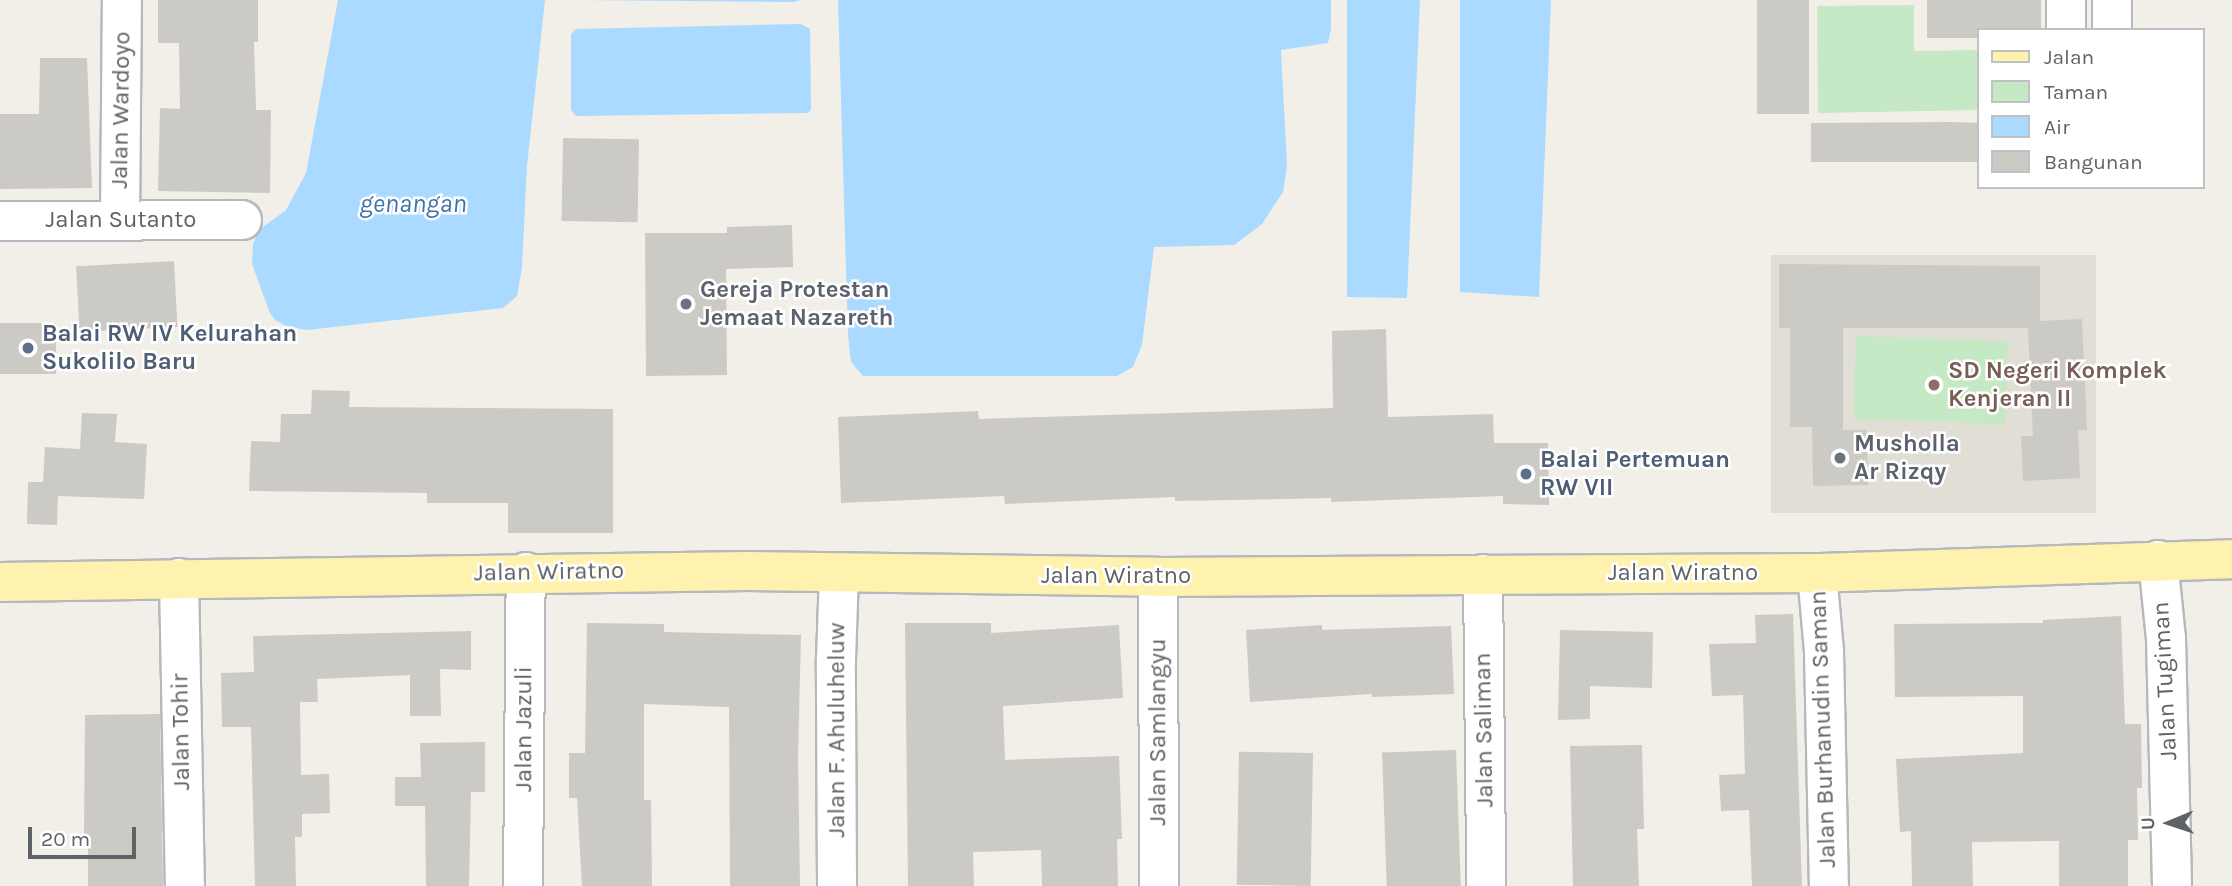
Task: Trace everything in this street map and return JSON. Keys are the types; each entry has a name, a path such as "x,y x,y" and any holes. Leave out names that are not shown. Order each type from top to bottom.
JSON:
{"main road":[{"name":"Jalan Wiratno","path":"0,582 526,572 748,571 1158,578 1817,573 2232,559"}],"street":[{"name":"Jalan Wardoyo","path":"120,220 122,0"},
{"path":"2066,0 2066,28"},
{"path":"2112,0 2112,28"},
{"name":"Jalan Sutanto","path":"0,221 242,220"},
{"name":"Jalan Tugiman","path":"2158,560 2166,639 2172,886"},
{"name":"Jalan Jazuli","path":"523,886 526,572"},
{"name":"Jalan F. Ahuluheluw","path":"837,886 836,659 839,573"},
{"name":"Jalan Burhanudin Saman","path":"1817,573 1824,652 1829,886"},
{"name":"Jalan Saliman","path":"1483,574 1486,886"},
{"name":"Jalan Tohir","path":"179,578 185,886"},
{"name":"Jalan Samlangyu","path":"1158,578 1159,886"}],"shaded area":[{"name":"SD Negeri Komplek Kenjeran II","path":"1771,255 2096,255 2096,513 1771,513"}],"green space":[{"path":"1914,5 1914,51 1976,50 1976,110 1818,113 1817,6"},
{"path":"1856,336 2008,341 2005,424 1853,419"}],"water":[{"name":"genangan","path":"338,0 545,0 527,166 522,267 517,296 503,308 307,330 286,326 275,320 270,313 252,264 253,244 259,230 286,210 306,173"},
{"path":"580,0 800,0 794,2"},
{"path":"838,0 1331,0 1331,29 1328,43 1281,50 1287,166 1283,192 1262,224 1234,245 1154,247 1142,345 1133,367 1117,376 863,376 851,362 848,335"},
{"path":"1347,0 1420,0 1407,298 1347,297"},
{"path":"1460,0 1551,0 1539,297 1460,292"},
{"path":"801,24 810,29 811,110 808,113 576,116 571,110 571,34 576,29"}],"building":[{"path":"158,0 258,0 258,42 254,42 256,110 271,110 270,193 158,191 160,108 180,109 179,43 158,43"},
{"path":"1757,0 1809,0 1809,114 1757,114"},
{"path":"1927,0 2041,0 2041,28 1976,28 1976,38 1927,38"},
{"path":"40,58 87,58 92,188 0,189 0,114 39,114"},
{"path":"1811,123 1976,123 1976,162 1811,162"},
{"path":"563,138 639,139 638,222 562,221"},
{"name":"Gereja Protestan Jemaat Nazareth","path":"792,225 793,267 726,269 727,375 646,376 645,233 727,233 727,227"},
{"path":"174,261 177,327 80,332 76,266"},
{"path":"1779,264 2040,266 2040,321 2082,319 2087,430 2078,430 2080,478 2023,481 2021,436 2033,436 2028,328 1843,328 1843,430 1867,430 1868,485 1813,486 1812,427 1790,427 1790,328 1779,328"},
{"name":"Balai RW IV Kelurahan Sukolilo Baru","path":"0,323 56,323 56,374 0,374"},
{"path":"1386,329 1388,417 1493,414 1494,443 1548,443 1549,505 1503,504 1503,496 1331,502 1331,498 1175,501 1175,497 1005,504 1004,496 841,503 838,417 978,411 979,419 1333,408 1332,331"},
{"path":"312,390 350,391 349,407 613,409 613,533 508,533 508,503 427,503 427,493 249,491 251,441 280,442 281,414 311,414"},
{"path":"82,413 117,414 115,442 147,444 144,499 58,496 57,525 27,524 28,482 43,482 45,447 80,449"},
{"path":"1793,614 1802,886 1752,886 1749,810 1721,811 1719,775 1745,774 1743,695 1712,696 1709,644 1756,643 1755,615"},
{"path":"2121,616 2125,724 2141,724 2142,788 2137,788 2138,840 2128,840 2128,886 2059,886 2059,841 1972,842 1973,886 1912,886 1911,831 1900,832 1896,759 2023,753 2023,696 1895,697 1894,624 2043,623 2043,620"},
{"path":"587,623 664,624 664,632 801,635 798,757 800,886 730,886 729,707 644,704 644,800 651,800 652,886 582,886 577,798 569,798 569,753 585,753"},
{"path":"905,623 991,623 991,633 1119,625 1123,698 1003,706 1005,760 1119,756 1122,839 1117,839 1118,886 1042,886 1041,850 973,852 974,886 908,886"},
{"path":"1322,625 1322,630 1451,626 1454,694 1372,697 1372,694 1250,702 1246,630"},
{"path":"1560,630 1653,632 1652,688 1590,686 1590,719 1558,720"},
{"path":"471,631 471,670 440,669 441,716 410,716 410,675 317,679 318,702 300,702 301,775 329,774 330,813 302,814 302,837 295,837 296,886 255,886 251,727 222,727 221,673 254,672 253,636"},
{"path":"160,714 163,886 88,886 88,837 84,837 85,715"},
{"path":"485,742 485,792 471,792 469,886 426,886 425,806 395,806 395,777 421,777 420,743"},
{"path":"1642,745 1644,829 1637,829 1639,886 1573,886 1570,746"},
{"path":"1456,750 1461,886 1387,886 1382,753"},
{"path":"1239,752 1313,753 1311,886 1237,885"}],"place":[{"name":"Gereja Protestan Jemaat Nazareth","path":"686,304"},
{"name":"Balai RW IV Kelurahan Sukolilo Baru","path":"28,348"},
{"name":"SD Negeri Komplek Kenjeran II","path":"1934,385"},
{"name":"Musholla Ar Rizqy","path":"1840,458"},
{"name":"Balai Pertemuan RW VII","path":"1526,474"}]}
